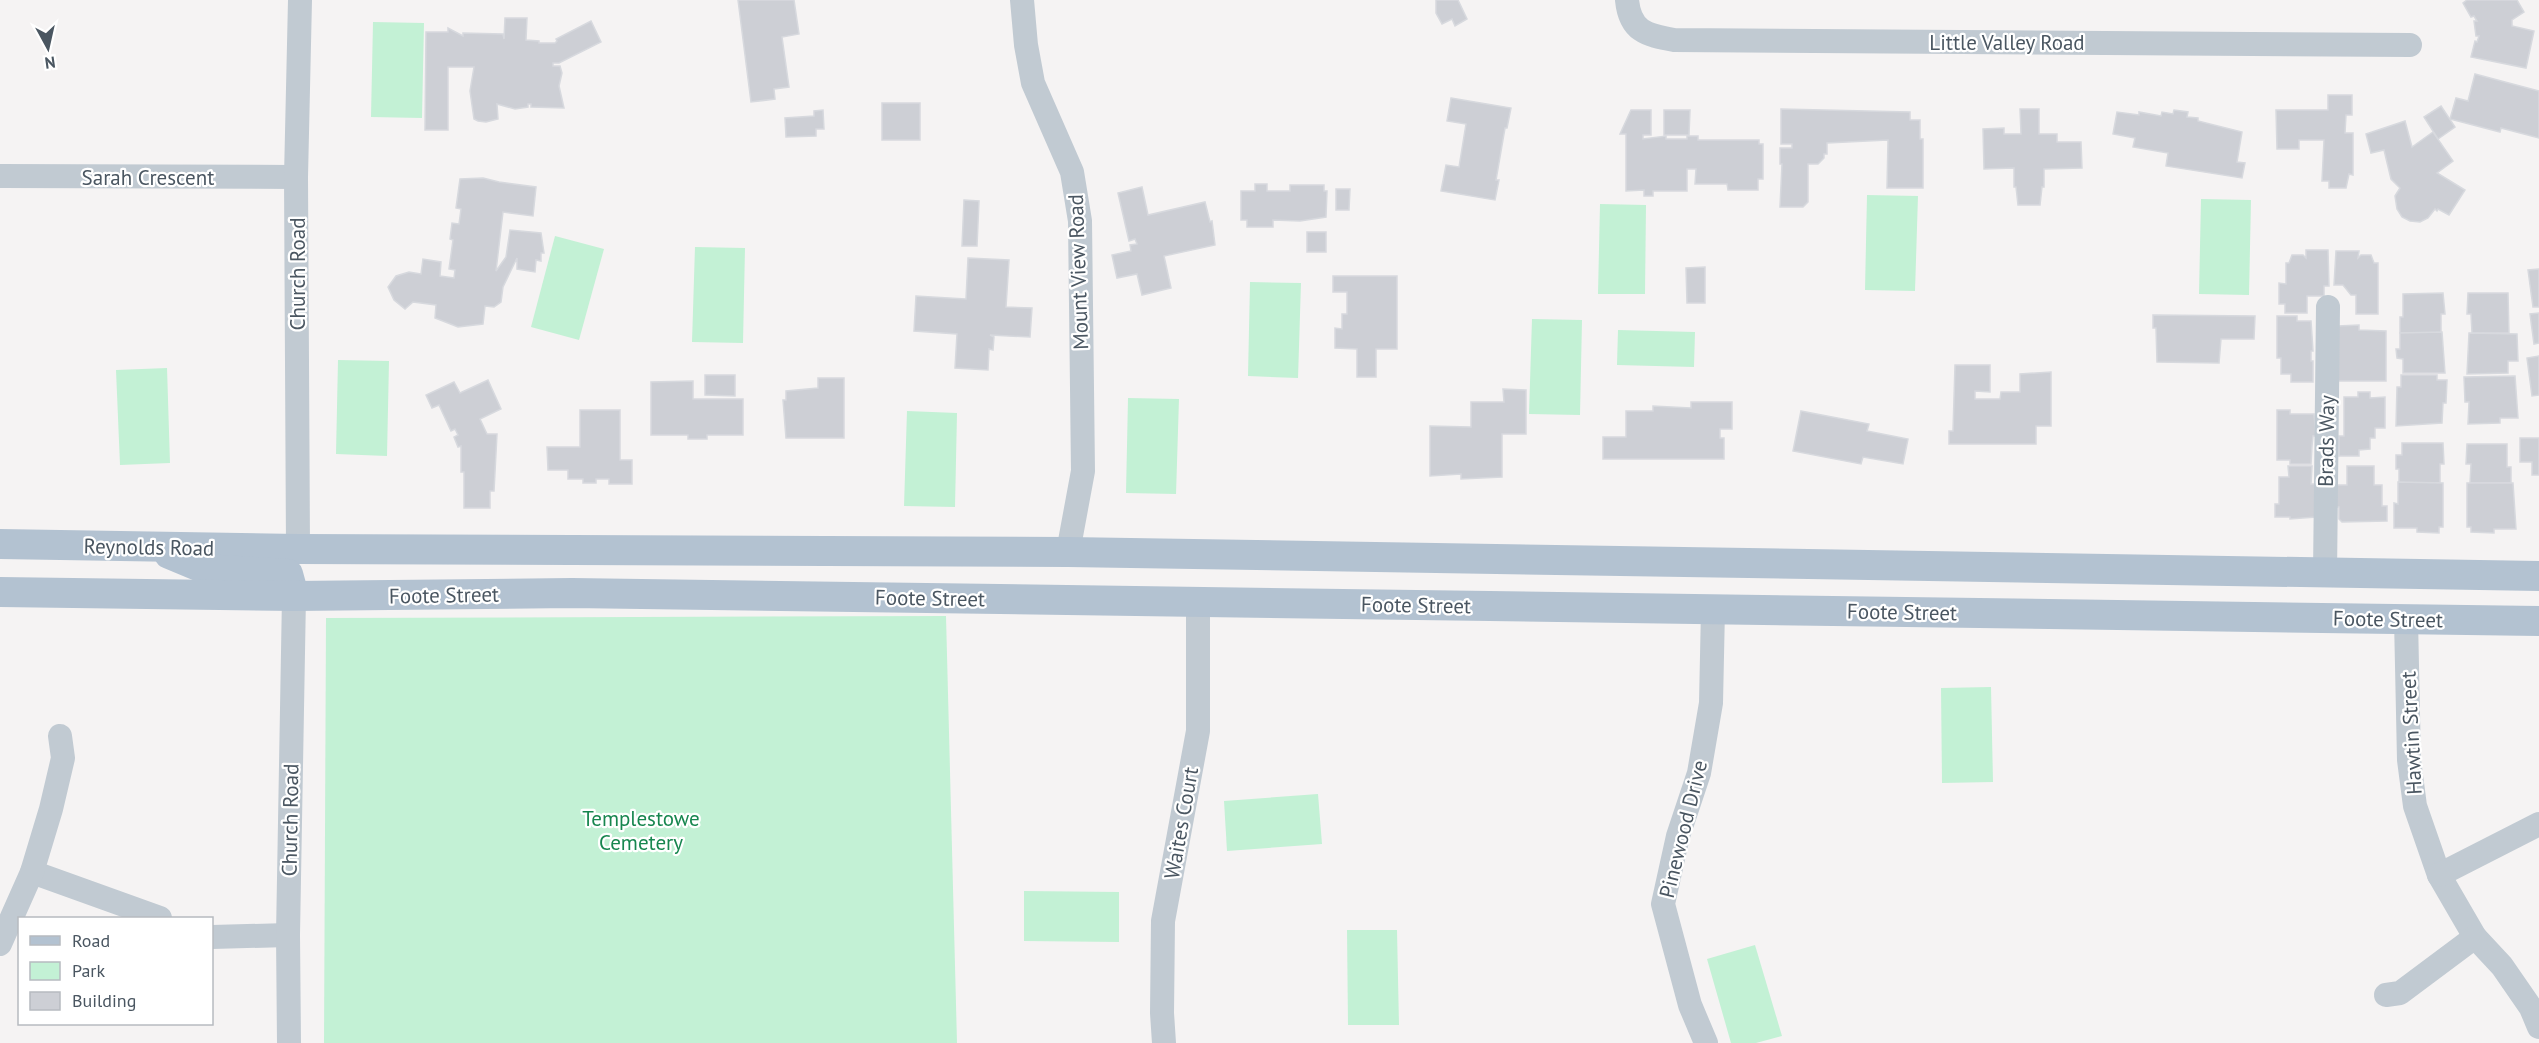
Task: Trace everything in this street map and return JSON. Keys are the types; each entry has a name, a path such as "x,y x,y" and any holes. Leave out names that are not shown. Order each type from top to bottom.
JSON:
{"main road":[{"name":"Reynolds Road","path":"0,544 298,549"},
{"path":"40,545 40,593"},
{"path":"0,592 294,596 288,574 205,569 152,547"},
{"name":"Foote Street","path":"298,549 1068,552 2407,576 2539,576"},
{"path":"1422,558 1422,605"},
{"path":"2406,619 2407,576"},
{"name":"Foote Street","path":"294,596 572,593 2539,621"}],"street":[{"name":"Church Road","path":"298,549 296,177 300,0"},
{"name":"Mount View Road","path":"1022,0 1026,45 1033,83 1072,172 1080,221 1083,471 1068,552"},
{"name":"Little Valley Road","path":"1627,0 1631,18 1636,27 1655,36 1674,40 2409,45"},
{"name":"Sarah Crescent","path":"0,176 296,177"},
{"name":"Brads Way","path":"2325,574 2328,307"},
{"name":"Church Road","path":"289,1043 288,935 294,596"},
{"name":"Waites Court","path":"1164,1043 1163,921 1198,731 1198,602"},
{"name":"Pinewood Drive","path":"1706,1043 1690,1005 1663,904 1678,836 1699,772 1711,703 1713,609"},
{"name":"Hawtin Street","path":"2406,619 2409,760 2415,806 2439,875 2475,937 2502,966 2531,1008 2539,1027"},
{"path":"0,944 32,872 63,758 60,736"},
{"path":"2439,875 2539,824"},
{"path":"32,872 157,917"},
{"path":"213,937 288,935"},
{"path":"2386,995 2400,993 2475,937"}],"green space":[{"path":"373,22 424,23 422,118 371,117"},
{"path":"1867,195 1918,196 1915,291 1865,290"},
{"path":"2201,199 2251,200 2249,295 2199,294"},
{"path":"1600,204 1646,205 1645,294 1598,294"},
{"path":"555,236 604,249 579,340 531,327"},
{"path":"695,247 745,248 743,343 692,342"},
{"path":"1250,282 1301,283 1298,378 1248,376"},
{"path":"1532,319 1582,320 1580,415 1529,414"},
{"path":"1618,330 1695,332 1694,367 1617,365"},
{"path":"338,360 389,361 387,456 336,454"},
{"path":"167,368 170,463 120,465 116,370"},
{"path":"1128,398 1179,399 1176,494 1126,493"},
{"path":"907,411 957,413 955,507 904,506"},
{"name":"Templestowe Cemetery","path":"946,616 957,1043 324,1043 326,618"},
{"path":"1991,687 1993,782 1942,783 1941,688"},
{"path":"1318,794 1322,844 1227,851 1224,801"},
{"path":"1024,891 1119,892 1119,942 1024,941"},
{"path":"1347,930 1397,930 1399,1025 1348,1025"},
{"path":"1755,945 1782,1036 1756,1043 1731,1043 1707,959"}],"building":[{"path":"738,0 794,0 799,34 782,37 789,87 774,89 775,99 751,102"},
{"path":"1436,0 1458,0 1467,19 1455,26 1452,19 1442,24 1436,13"},
{"path":"2467,0 2517,0 2524,12 2512,20 2512,26 2534,31 2526,68 2471,57 2475,41 2477,42 2479,36 2476,36 2474,21 2477,21 2474,16 2471,17 2463,3"},
{"path":"505,18 527,18 526,40 539,41 539,43 555,43 556,39 591,21 601,42 559,63 553,63 553,66 560,66 562,73 559,86 564,108 531,107 531,104 528,104 528,107 515,109 497,104 498,119 478,121 474,119 470,91 474,67 448,67 448,130 425,130 426,32 448,32 448,28 463,36 463,33 503,34 504,39"},
{"path":"2475,74 2539,91 2539,138 2501,128 2500,132 2450,119 2456,98 2468,101"},
{"path":"2328,95 2352,95 2352,115 2346,115 2345,133 2353,133 2353,175 2349,174 2346,188 2329,188 2329,181 2322,181 2324,140 2299,140 2299,149 2277,149 2276,110 2328,110"},
{"path":"1451,98 1511,108 1507,128 1505,128 1495,200 1441,191 1446,165 1459,167 1466,124 1447,121"},
{"path":"882,103 920,103 920,140 882,140"},
{"path":"2441,106 2455,127 2438,139 2424,117"},
{"path":"1781,109 1910,112 1910,120 1920,120 1920,139 1923,139 1923,188 1887,188 1888,140 1827,143 1827,154 1824,154 1824,158 1818,164 1808,164 1808,202 1803,207 1780,207 1782,164 1780,164 1780,148 1792,148 1792,144 1781,144"},
{"path":"2020,109 2039,109 2039,134 2057,134 2057,142 2081,142 2082,168 2044,169 2044,187 2042,187 2040,205 2018,205 2016,187 2014,187 2014,168 1984,169 1983,129 2004,128 2004,134 2021,134"},
{"path":"823,110 824,129 816,129 816,136 786,137 785,118 814,116 814,111"},
{"path":"1631,110 1651,110 1651,135 1643,135 1643,139 1666,136 1666,139 1687,139 1687,136 1698,136 1698,140 1759,140 1759,144 1763,144 1763,179 1758,179 1758,190 1728,190 1727,184 1695,184 1696,169 1687,169 1687,191 1653,191 1653,196 1644,196 1644,190 1626,191 1626,134 1620,134"},
{"path":"1664,110 1690,110 1689,135 1664,135"},
{"path":"2174,110 2188,112 2187,117 2198,118 2198,121 2242,132 2237,162 2245,163 2242,178 2166,166 2168,153 2133,147 2135,138 2113,134 2117,112 2139,115 2139,112 2161,116 2162,112 2173,114"},
{"path":"2405,121 2412,147 2433,132 2453,161 2437,173 2465,190 2449,215 2435,209 2428,218 2420,222 2410,221 2402,217 2397,209 2395,196 2400,188 2391,179 2384,150 2371,153 2366,134"},
{"path":"483,178 536,187 533,216 503,212 496,271 506,257 510,230 541,233 544,253 541,253 541,261 536,260 535,272 517,269 517,258 503,287 501,302 494,307 485,306 483,324 458,327 435,318 436,305 413,302 405,309 394,300 388,287 396,276 409,272 421,274 423,259 441,262 440,276 454,278 455,270 449,269 453,240 450,239 452,223 459,224 461,209 456,208 460,179"},
{"path":"1255,184 1267,184 1267,191 1290,191 1290,185 1324,185 1324,191 1327,191 1326,217 1300,221 1273,220 1273,227 1247,227 1247,220 1241,220 1241,191 1255,191"},
{"path":"1142,187 1148,215 1205,202 1210,222 1212,221 1215,245 1164,256 1171,288 1142,295 1137,274 1117,278 1112,255 1131,251 1130,245 1137,244 1135,239 1129,241 1118,193"},
{"path":"1336,189 1350,189 1349,210 1336,210"},
{"path":"964,200 979,201 977,246 962,246"},
{"path":"1307,232 1326,232 1326,252 1307,252"},
{"path":"2306,250 2328,250 2329,286 2324,286 2324,296 2307,296 2307,313 2285,313 2285,304 2279,304 2279,283 2286,284 2286,263 2289,263 2292,255 2303,255 2306,258"},
{"path":"2336,251 2359,251 2358,258 2361,255 2371,255 2374,263 2378,263 2378,314 2356,314 2356,295 2351,295 2343,285 2334,285"},
{"path":"968,258 1009,260 1006,307 1032,308 1030,337 990,335 994,337 993,350 989,349 988,370 955,368 957,334 914,331 916,296 966,299"},
{"path":"1705,267 1705,303 1687,303 1686,268"},
{"path":"2539,269 2539,307 2533,307 2528,270"},
{"path":"1333,276 1397,276 1397,349 1376,349 1376,377 1357,377 1357,349 1335,348 1335,328 1342,329 1342,314 1347,314 1347,292 1333,292"},
{"path":"2443,293 2445,314 2441,314 2441,333 2400,333 2403,294"},
{"path":"2468,293 2508,293 2509,333 2472,333 2471,314 2467,314"},
{"path":"2539,313 2539,343 2534,344 2530,314"},
{"path":"2153,315 2255,316 2254,339 2221,339 2219,363 2157,362 2156,328 2153,328"},
{"path":"2277,316 2297,316 2297,321 2311,321 2313,382 2291,382 2291,374 2281,374 2281,358 2277,358"},
{"path":"2359,325 2359,330 2386,331 2386,381 2338,381 2338,326"},
{"path":"2442,332 2445,373 2403,373 2403,359 2397,358 2396,349 2400,349 2400,333"},
{"path":"2469,333 2517,334 2518,361 2508,361 2508,373 2467,374"},
{"path":"2539,356 2539,395 2532,396 2527,358"},
{"path":"1955,365 1990,365 1990,392 1975,391 1975,399 2000,399 2001,392 2020,392 2020,374 2051,372 2051,426 2036,426 2036,444 1949,444 1949,431 1953,431"},
{"path":"705,375 735,375 735,396 705,395"},
{"path":"2401,375 2437,375 2437,380 2447,380 2442,423 2396,426 2397,387 2401,387"},
{"path":"2515,376 2518,418 2500,418 2500,423 2468,424 2469,402 2465,402 2464,377"},
{"path":"818,378 844,378 844,438 786,438 783,400 786,400 786,391 818,388"},
{"path":"488,380 501,409 480,419 487,434 497,434 494,491 490,491 490,508 464,508 461,446 458,447 454,437 458,435 455,429 451,431 439,405 432,408 426,395 454,382 460,393"},
{"path":"693,381 693,399 743,399 743,435 707,435 707,439 688,439 688,435 651,435 651,382"},
{"path":"1503,389 1526,390 1526,434 1502,434 1502,477 1461,479 1461,474 1430,476 1430,426 1471,427 1471,402 1504,402"},
{"path":"2358,392 2370,392 2370,398 2385,397 2385,428 2375,428 2375,438 2370,438 2370,449 2359,450 2359,456 2339,456 2339,436 2344,436 2344,397 2358,397"},
{"path":"1691,402 1732,402 1732,429 1720,429 1720,438 1724,438 1724,459 1603,459 1603,437 1626,437 1626,411 1653,411 1653,406 1691,408"},
{"path":"580,410 620,410 620,460 632,460 632,484 609,484 609,479 596,479 596,483 583,483 583,479 568,479 568,470 548,470 547,447 580,447"},
{"path":"2277,410 2290,410 2290,414 2314,414 2316,436 2313,436 2311,464 2290,464 2290,460 2277,460"},
{"path":"1801,411 1869,424 1867,431 1908,439 1903,464 1863,457 1861,464 1793,451"},
{"path":"2520,438 2539,438 2539,475 2532,475 2532,462 2520,462"},
{"path":"2402,443 2443,443 2444,464 2440,464 2440,483 2399,483 2396,455 2402,455"},
{"path":"2467,444 2507,444 2507,467 2511,467 2511,483 2470,483 2471,464 2466,464"},
{"path":"2288,466 2312,466 2311,484 2316,484 2316,517 2290,519 2290,517 2275,517 2275,504 2279,504 2279,477 2289,477"},
{"path":"2347,466 2374,466 2374,485 2382,485 2382,506 2387,506 2387,521 2342,522 2339,519 2339,507 2335,507 2337,485 2347,485"},
{"path":"2398,482 2443,483 2443,527 2439,527 2439,533 2417,532 2417,528 2394,528 2394,503 2398,504"},
{"path":"2467,483 2513,483 2516,529 2494,529 2494,533 2471,532 2471,527 2467,527"}]}
